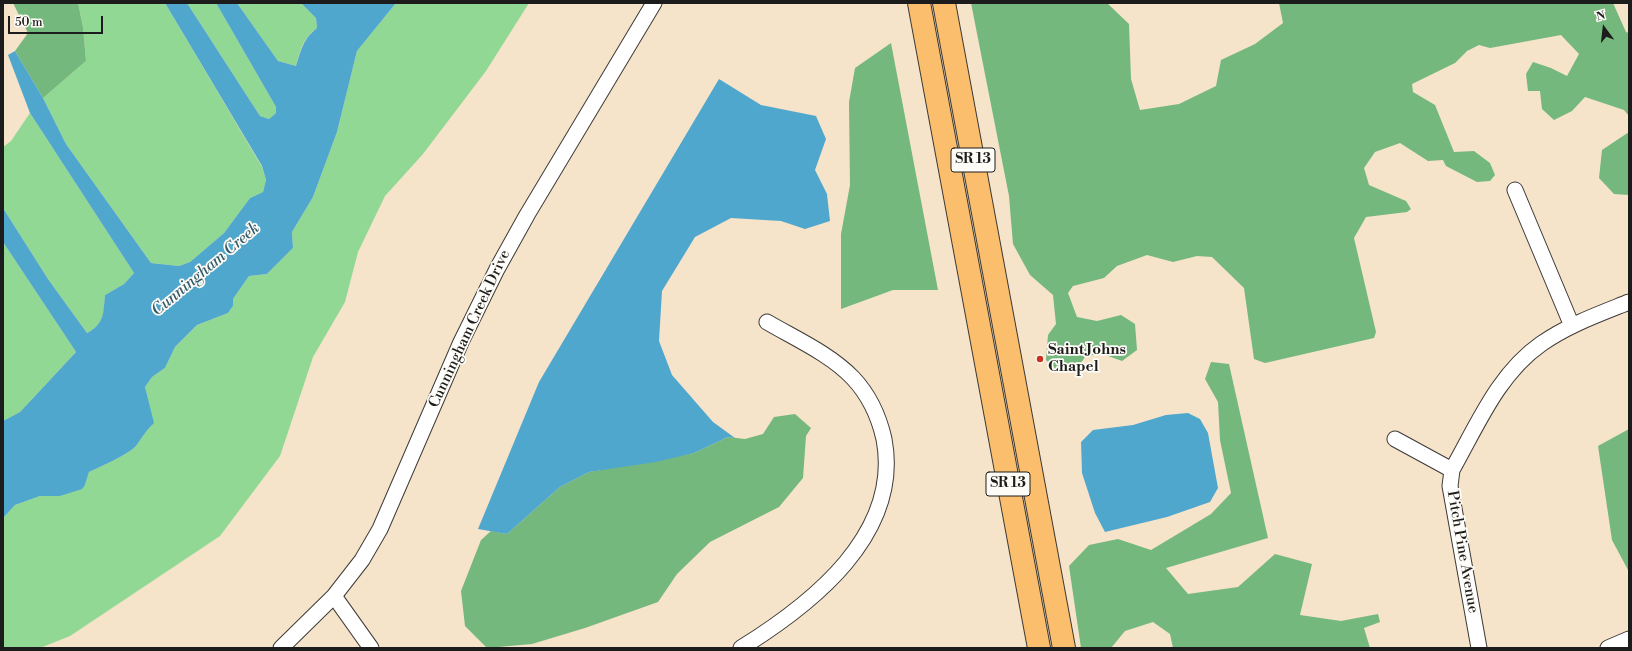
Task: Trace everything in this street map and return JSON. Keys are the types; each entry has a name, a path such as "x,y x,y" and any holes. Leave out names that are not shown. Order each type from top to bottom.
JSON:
{"main road":[{"name":"SR 13","path":"919,3 1039,648"},
{"name":"SR 13","path":"944,3 1064,648"},
{"path":"978,321 1002,318"}],"street":[{"name":"Cunningham Creek Drive","path":"281,648 334,596 362,560 380,529 461,342 497,269 531,208 654,3"},
{"path":"1515,190 1572,326"},
{"name":"Pitch Pine Avenue","path":"1479,648 1450,486 1452,470 1488,405 1511,371 1541,343 1572,326 1629,302"},
{"path":"741,648 788,616 814,594 858,548 879,509 885,487 886,450 876,412 854,378 836,362 767,322"},
{"path":"1395,439 1452,470"},
{"path":"334,596 371,648"},
{"path":"1608,648 1629,639"}],"green space":[{"path":"13,3 78,3 83,27 86,61 43,98 15,51 28,33"},
{"path":"78,3 165,3 262,167 266,180 263,192 250,198 224,233 190,262 179,266 151,263 66,144 43,98 86,61 83,27"},
{"path":"187,3 216,3 276,107 276,113 269,119 260,116"},
{"path":"237,3 301,3 316,18 317,28 305,40 296,66 278,61"},
{"path":"396,3 529,3 486,71 423,154 385,196 358,252 345,302 313,357 280,456 220,536 70,636 40,648 3,648 3,518 15,505 40,496 60,496 85,485 89,472 107,464 136,446 153,423 145,387 152,377 165,368 175,347 197,325 228,313 233,306 233,299 249,276 267,274 293,248 292,232 313,197 337,132 357,51"},
{"path":"971,3 1107,3 1129,24 1131,79 1140,110 1179,104 1216,86 1221,60 1255,44 1283,23 1279,3 1613,3 1626,32 1629,33 1629,116 1624,110 1585,97 1572,111 1554,120 1542,109 1540,91 1528,91 1526,74 1533,62 1551,68 1567,76 1579,54 1561,35 1490,48 1479,45 1467,51 1455,63 1412,84 1413,92 1435,105 1454,152 1474,151 1490,163 1495,175 1490,181 1477,182 1446,166 1443,160 1428,161 1400,143 1375,152 1364,168 1369,185 1406,201 1411,209 1407,212 1366,217 1354,238 1376,332 1374,338 1265,363 1254,359 1244,288 1212,257 1197,256 1173,262 1147,255 1117,266 1104,278 1073,286 1068,293 1077,317 1097,321 1121,315 1135,324 1137,350 1122,361 1100,353 1085,357 1076,370 1057,370 1046,360 1048,335 1056,324 1053,295 1030,275 1013,244 1009,196"},
{"path":"891,43 938,290 893,290 841,309 841,234 850,185 849,102 855,68"},
{"path":"30,113 134,273 124,284 105,295 101,322 87,333 48,279 3,208 3,147 11,141"},
{"path":"1629,132 1629,195 1614,194 1599,178 1602,150"},
{"path":"3,242 76,352 20,412 3,421"},
{"path":"1211,362 1229,364 1268,538 1166,568 1188,594 1238,587 1275,554 1312,564 1300,615 1341,621 1378,614 1380,622 1364,628 1370,648 1173,648 1170,634 1153,622 1125,631 1111,648 1081,648 1069,566 1089,545 1118,539 1151,550 1211,514 1231,493 1220,440 1218,402 1205,379"},
{"path":"795,414 811,428 806,436 803,478 779,507 710,542 677,574 658,602 585,628 532,644 487,648 465,626 461,591 481,540 491,531 507,534 560,487 589,472 694,453 728,437 745,439 763,434 774,417"},
{"path":"1629,429 1628,570 1612,540 1598,446"}],"water":[{"name":"Cunningham Creek","path":"165,3 187,3 260,116 269,119 276,113 276,107 216,3 237,3 278,61 296,66 301,50 309,36 317,28 316,18 301,3 396,3 357,51 337,132 313,197 292,232 293,248 267,274 249,276 233,299 233,306 228,313 197,325 175,347 165,368 152,377 145,387 154,423 146,431 136,446 107,464 89,472 85,485 82,489 60,496 40,496 15,505 3,518 3,421 20,412 76,352 3,242 3,208 48,279 87,333 100,322 103,313 105,295 124,284 134,273 30,113 8,55 15,51 43,98 66,144 151,263 179,266 190,262 224,233 250,198 263,192 266,180 262,166"},
{"path":"719,79 761,105 816,116 826,139 815,170 827,194 830,221 805,229 781,221 731,218 695,237 662,291 659,341 672,375 713,422 735,438 728,437 694,453 656,462 589,472 560,487 507,534 478,529 539,382"},
{"path":"1188,413 1200,419 1208,433 1218,488 1210,502 1167,517 1105,532 1095,513 1082,473 1081,442 1093,430 1133,425 1166,415"}],"place":[{"name":"Saint Johns Chapel","path":"1040,359"}]}
